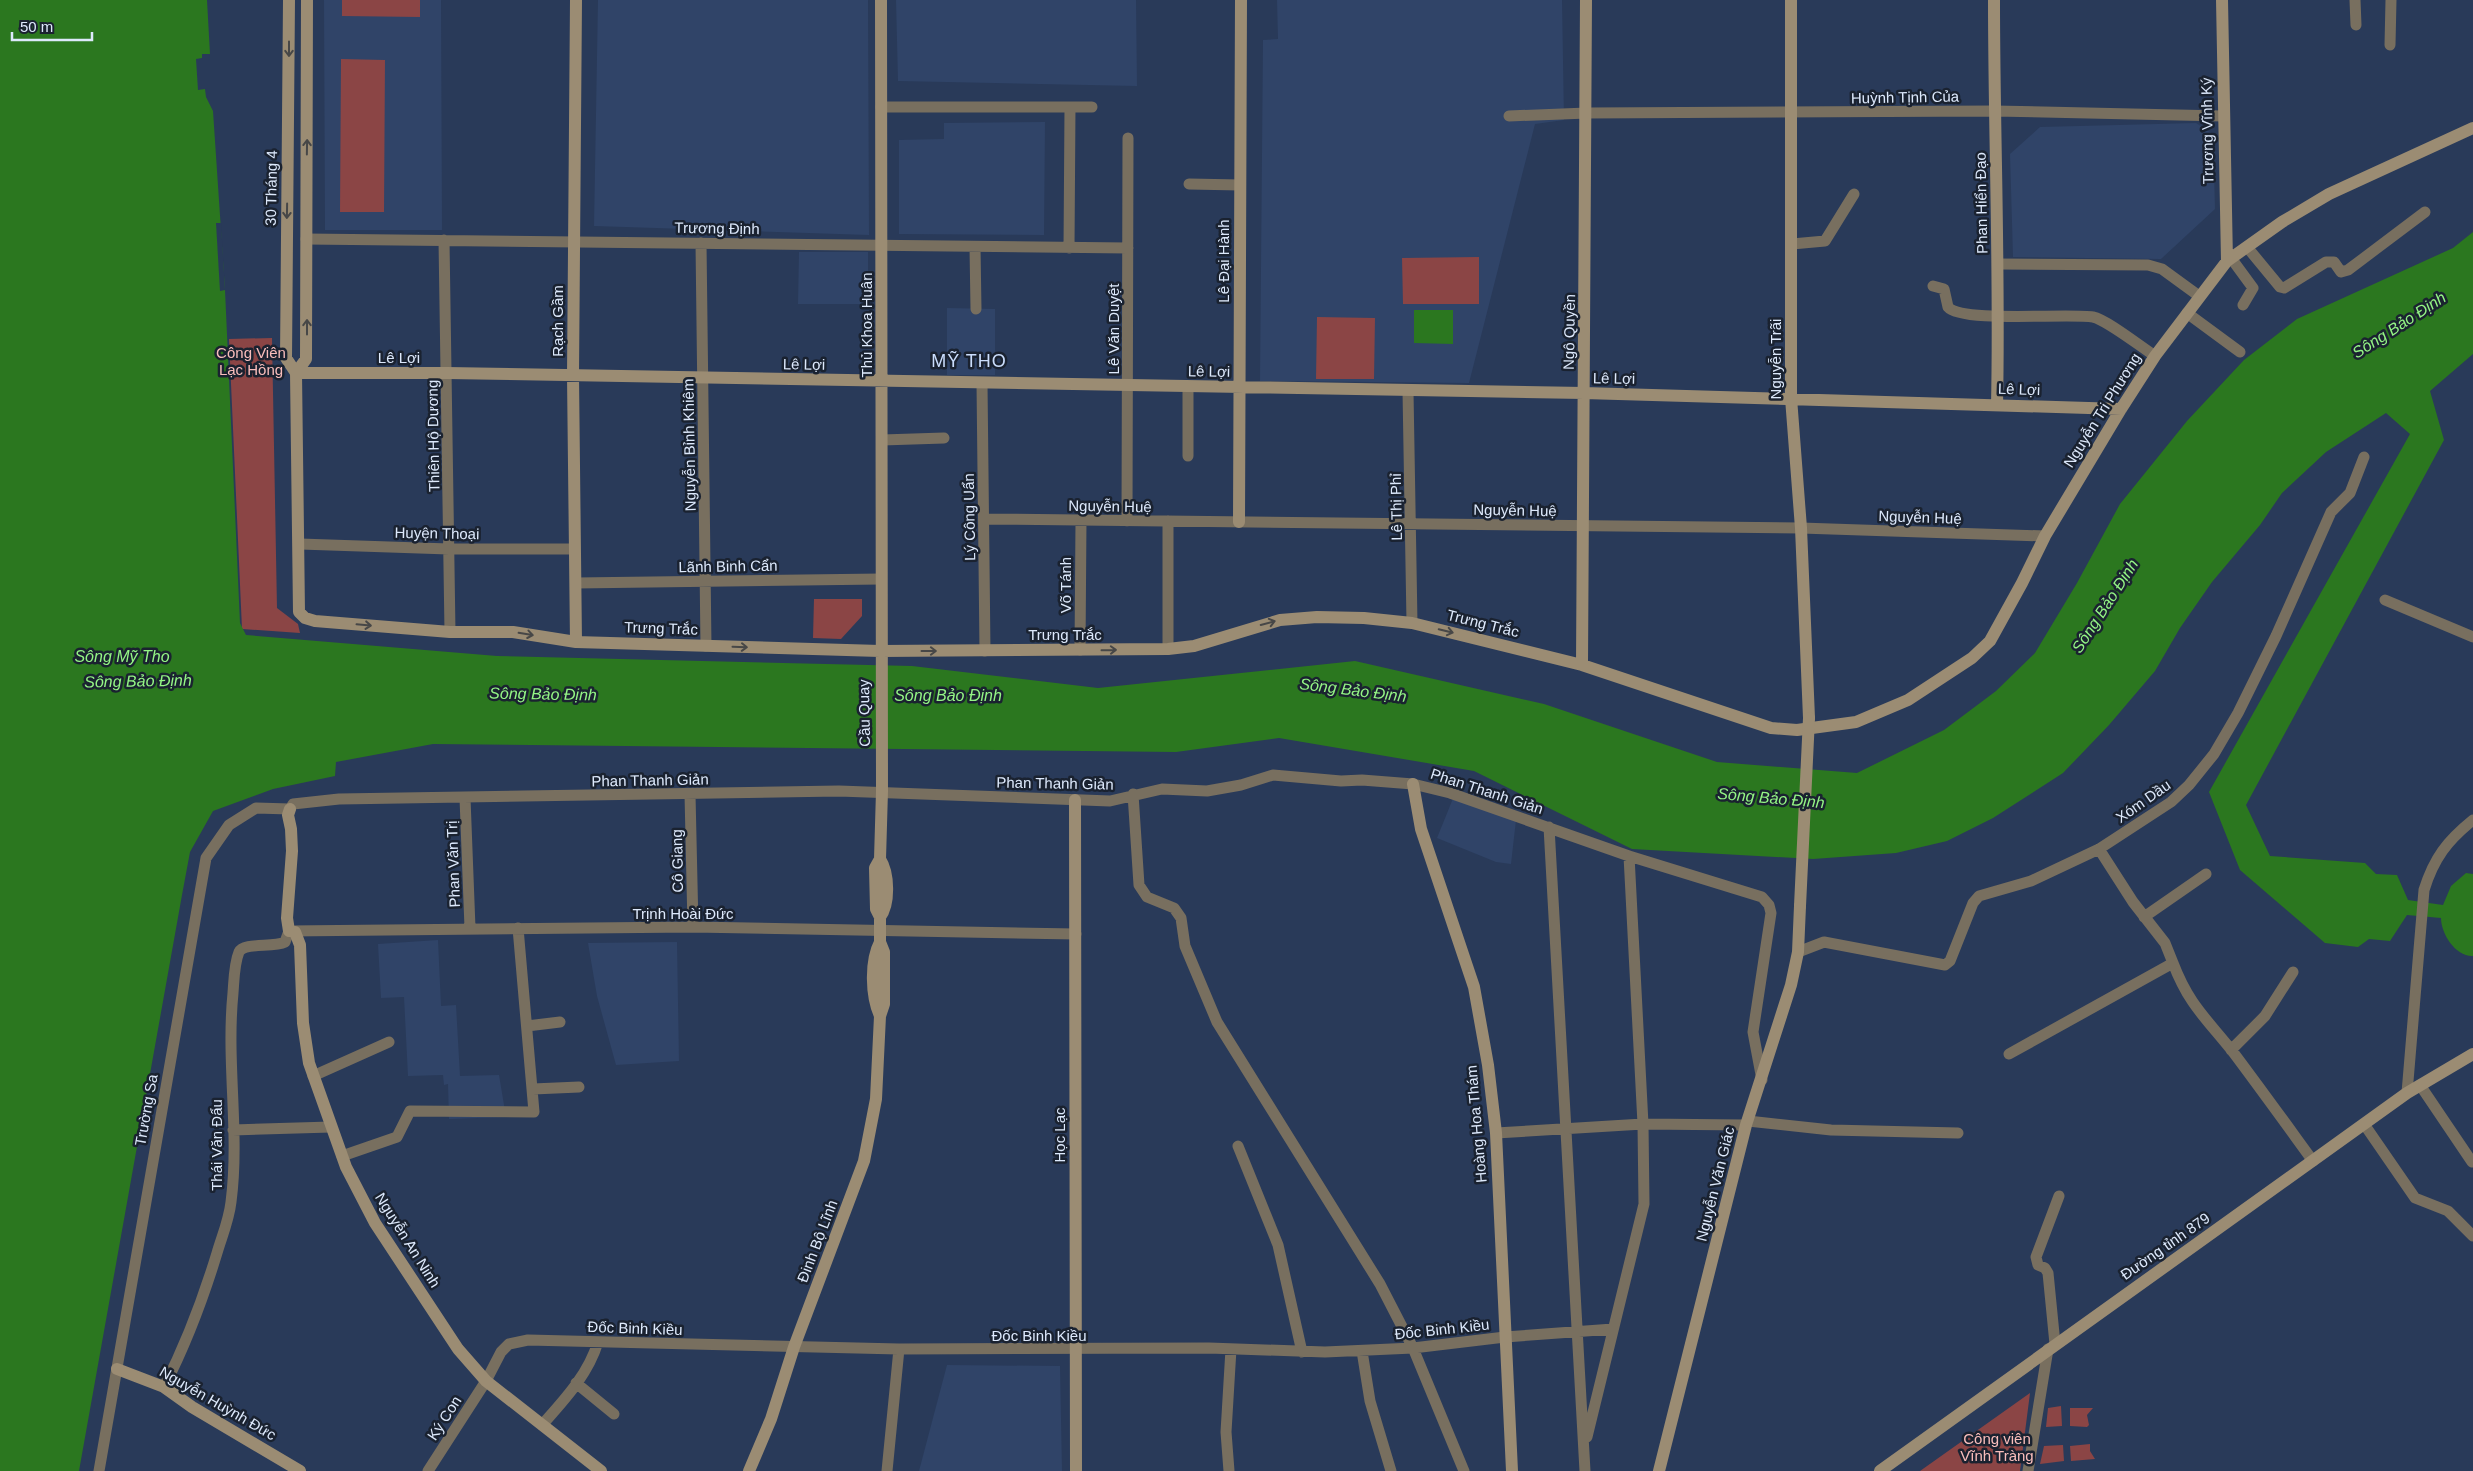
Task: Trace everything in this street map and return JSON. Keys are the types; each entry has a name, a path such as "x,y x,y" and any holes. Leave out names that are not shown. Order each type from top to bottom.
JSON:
{"street":[{"name":"30 Tháng 4","path":"289,0 286,358 296,373 300,544 299,612 305,618 315,621"},
{"name":"30 Tháng 4","path":"296,373 306,360 307,0"},
{"name":"Rạch Gầm","path":"576,0 573,376 576,642"},
{"name":"Thủ Khoa Huân","path":"880,655 882,440 881,0"},
{"name":"Lê Đại Hành","path":"1239,522 1238,388 1241,0"},
{"name":"Ngô Quyền","path":"1582,665 1587,113 1586,0"},
{"name":"Nguyễn Trãi","path":"1792,0 1791,398 1801,528 1809,718 1800,906"},
{"name":"Phan Hiển Đạo","path":"1994,0 1994,111 1999,316 1997,405"},
{"name":"Trương Vĩnh Ký","path":"2222,0 2223,116 2229,260"},
{"path":"2355,0 2356,25"},
{"path":"2390,45 2391,0"},
{"path":"289,29 306,30"},
{"path":"882,107 1092,107"},
{"path":"1069,248 1070,107"},
{"name":"Huỳnh Tịnh Của","path":"1509,116 1587,113 1994,111 2223,116"},
{"name":"Nguyễn Tri Phương","path":"1797,730 1856,722 1908,700 1972,658 1990,641 2045,536 2121,409 2155,356 2199,296 2229,260 2306,206 2473,128"},
{"name":"Lê Văn Duyệt","path":"1127,521 1128,138"},
{"path":"1189,184 1240,185"},
{"path":"1792,244 1825,241 1854,194"},
{"path":"2246,247 2280,287 2284,288 2326,262 2334,262 2341,272 2348,270 2424,212"},
{"path":"287,239 306,239"},
{"name":"Trương Định","path":"306,239 1128,248"},
{"name":"Thiên Hộ Dương","path":"444,240 450,632"},
{"name":"Nguyễn Bỉnh Khiêm","path":"701,243 706,646"},
{"path":"975,247 976,309"},
{"path":"2229,260 2253,288 2242,304"},
{"path":"1998,264 2148,265 2162,269 2199,296"},
{"path":"1933,286 1944,289 1946,303 1951,310 1999,316 2094,318 2155,356"},
{"path":"2187,313 2240,352"},
{"name":"Lê Lợi","path":"296,373 447,373 1584,393 2121,409"},
{"name":"Lý Công Uẩn","path":"982,383 985,650"},
{"path":"1188,387 1188,456"},
{"name":"Lê Thị Phỉ","path":"1408,391 1412,524 1412,622"},
{"path":"882,440 944,438"},
{"name":"Xóm Dầu","path":"1798,952 1824,942 1945,965 1950,961 1973,903 1979,896 2031,881 2099,849 2171,802 2189,786 2214,754 2238,713 2276,636 2331,512 2350,493 2364,457"},
{"name":"Nguyễn Huệ","path":"984,519 1801,528 2045,536"},
{"name":"Võ Tánh","path":"1080,650 1081,520"},
{"path":"1168,521 1168,649"},
{"name":"Huyện Thoại","path":"300,544 449,549 574,549"},
{"name":"Lãnh Binh Cẩn","path":"576,583 881,579"},
{"path":"2385,600 2473,637"},
{"name":"Trưng Trắc","path":"315,621 450,632 513,632 576,642 706,646 880,655 985,650 1168,649 1194,646 1280,620 1335,617 1412,622 1582,665 1771,728 1797,730"},
{"name":"Cầu Quay","path":"880,655 881,774"},
{"name":"Đinh Bộ Lĩnh","path":"749,1471 771,1419 794,1348 866,1153 876,1099 880,1016 874,1004 874,952 880,930 876,909 876,868 880,859 881,774"},
{"name":"Phan Thanh Giản","path":"290,808 293,804 306,801 339,799 882,791 1110,801 1124,799 1133,794 1162,789 1207,791 1241,786 1273,776 1412,784 1450,793 1629,856 1762,897 1769,905 1771,922 1752,1032 1762,1080"},
{"name":"Hoàng Hoa Thám","path":"1412,784 1421,829 1474,987 1488,1065 1496,1133 1512,1471"},
{"name":"Cô Giang","path":"690,794 693,927"},
{"path":"1133,794 1139,884 1142,892 1155,902 1174,908 1181,918 1186,946 1217,1022 1380,1284 1412,1348 1464,1471"},
{"name":"Phan Văn Trị","path":"466,798 470,928"},
{"name":"Học Lạc","path":"1075,800 1076,1471"},
{"name":"Trường Sa","path":"99,1471 206,858 229,825 256,808 290,808"},
{"name":"Nguyễn An Ninh","path":"290,808 288,815 292,851 287,918 292,932 300,945 303,1023 313,1076 342,1156 375,1223 458,1349 486,1381 601,1471"},
{"path":"2407,1093 2424,890 2430,870 2441,850 2473,820"},
{"path":"1549,827 1585,1471"},
{"path":"2099,849 2144,917 2165,943 2188,996 2201,1016 2231,1050 2312,1161"},
{"path":"1584,1450 1644,1204 1643,1124 1629,856"},
{"path":"2144,917 2206,874"},
{"name":"Nguyễn Văn Giác","path":"1659,1471 1747,1123 1784,1013 1798,952 1800,906"},
{"name":"Trịnh Hoài Đức","path":"292,932 470,928 693,927 1076,934"},
{"path":"342,1156 397,1137 410,1111 534,1112 518,928"},
{"name":"Thái Văn Đẩu","path":"164,1387 190,1333 226,1227 231,1201 233,1130 230,1016 239,952 243,948 250,946 270,947 282,944 292,932"},
{"path":"2009,1054 2173,963"},
{"path":"2231,1050 2265,1016 2293,972"},
{"path":"528,1026 560,1022"},
{"path":"313,1076 389,1042"},
{"name":"Đường tỉnh 879","path":"1880,1471 2407,1093 2473,1054"},
{"path":"2420,1085 2472,1162"},
{"path":"533,1089 578,1086"},
{"path":"1496,1133 1643,1124 1747,1123 1830,1130 1958,1133"},
{"path":"2364,1124 2415,1198 2448,1211 2473,1236"},
{"path":"233,1130 331,1127"},
{"path":"1238,1146 1278,1245 1302,1352"},
{"path":"2028,1471 2052,1347 2048,1273 2045,1268 2038,1265 2036,1257 2060,1196"},
{"name":"Đốc Binh Kiều","path":"486,1381 501,1352 509,1344 528,1340 899,1350 1231,1349 1302,1352 1412,1348 1505,1337 1613,1329"},
{"path":"542,1426 592,1360 598,1342"},
{"path":"1229,1471 1226,1432 1231,1349"},
{"path":"887,1471 899,1350"},
{"path":"1362,1351 1370,1401 1391,1471"},
{"name":"Nguyễn Huỳnh Đức","path":"117,1369 164,1387 192,1407 300,1471"},
{"name":"Ký Con","path":"428,1471 486,1381"},
{"path":"576,1383 614,1414"}],"shaded area":[{"path":"324,0 441,0 442,230 325,230"},
{"path":"598,0 868,0 869,235 594,226"},
{"path":"896,0 1136,0 1137,86 898,81"},
{"path":"1277,0 1562,0 1564,120 1535,124 1469,383 1260,381 1263,40 1278,39"},
{"path":"1045,122 1044,235 899,234 899,140 944,139 944,123"},
{"path":"2196,123 2213,134 2215,209 2161,259 2013,257 2010,154 2040,127"},
{"path":"799,252 868,252 868,304 798,304"},
{"path":"947,308 995,309 995,375 947,375"},
{"path":"1454,796 1516,820 1511,864 1496,862 1437,838"},
{"path":"438,940 441,1006 456,1005 460,1076 499,1075 506,1117 449,1119 448,1084 444,1085 443,1075 408,1076 404,997 381,998 378,944"},
{"path":"677,942 679,1061 616,1065 597,996 588,943"},
{"path":"947,1365 1060,1366 1062,1471 919,1471"}],"green space":[{"path":"342,0 420,0 420,17 342,16"},
{"path":"341,59 385,60 384,212 340,212"},
{"path":"1479,257 1479,304 1403,304 1402,258"},
{"path":"1317,317 1375,318 1374,379 1316,379"},
{"name":"Công Viên Lạc Hồng","path":"272,338 277,608 298,624 300,633 242,629 229,339"},
{"path":"814,599 862,599 862,616 841,639 813,638"},
{"name":"Công viên Vĩnh Tràng","path":"2030,1393 2020,1471 1920,1471"},
{"path":"2061,1406 2062,1426 2046,1427 2048,1408"},
{"path":"2070,1408 2093,1408 2087,1415 2089,1425 2087,1427 2070,1426"},
{"path":"2090,1444 2090,1451 2095,1459 2071,1461 2070,1446"},
{"path":"2063,1445 2064,1461 2040,1464 2044,1446"}],"water":[{"path":"0,0 207,0 210,54 202,54 202,58 196,59 198,90 205,89 206,97 213,111 225,290 240,623 246,635 497,656 912,666 1098,688 1355,661 1544,704 1717,762 1857,773 1944,730 1996,691 2035,653 2077,583 2120,504 2187,421 2244,360 2297,319 2453,248 2473,232 2473,354 2430,391 2444,440 2246,805 2270,856 2365,863 2376,874 2397,875 2408,900 2443,905 2451,886 2466,873 2473,874 2473,956 2461,953 2455,949 2444,931 2441,918 2407,915 2390,941 2369,939 2358,947 2325,943 2240,870 2209,792 2410,434 2386,413 2326,452 2282,493 2260,525 2212,582 2180,628 2155,671 2109,725 2063,773 1993,818 1947,841 1896,853 1813,859 1632,849 1474,771 1279,738 1176,752 433,744 336,762 335,776 273,789 213,811 190,852 79,1471 0,1471"},
{"path":"1414,310 1453,310 1453,344 1414,343"}],"pier":[{"path":"216,223 221,223 225,290 220,291"}],"district":[{"name":"MỸ THO","path":"969,361"}],"water label":[{"name":"Sông Bảo Định","path":"2399,325"},
{"name":"Sông Bảo Định","path":"2105,606"},
{"name":"Sông Mỹ Tho","path":"122,656"},
{"name":"Sông Bảo Định","path":"138,681"},
{"name":"Sông Bảo Định","path":"1353,690"},
{"name":"Sông Bảo Định","path":"543,694"},
{"name":"Sông Bảo Định","path":"948,695"},
{"name":"Sông Bảo Định","path":"1771,798"}]}
